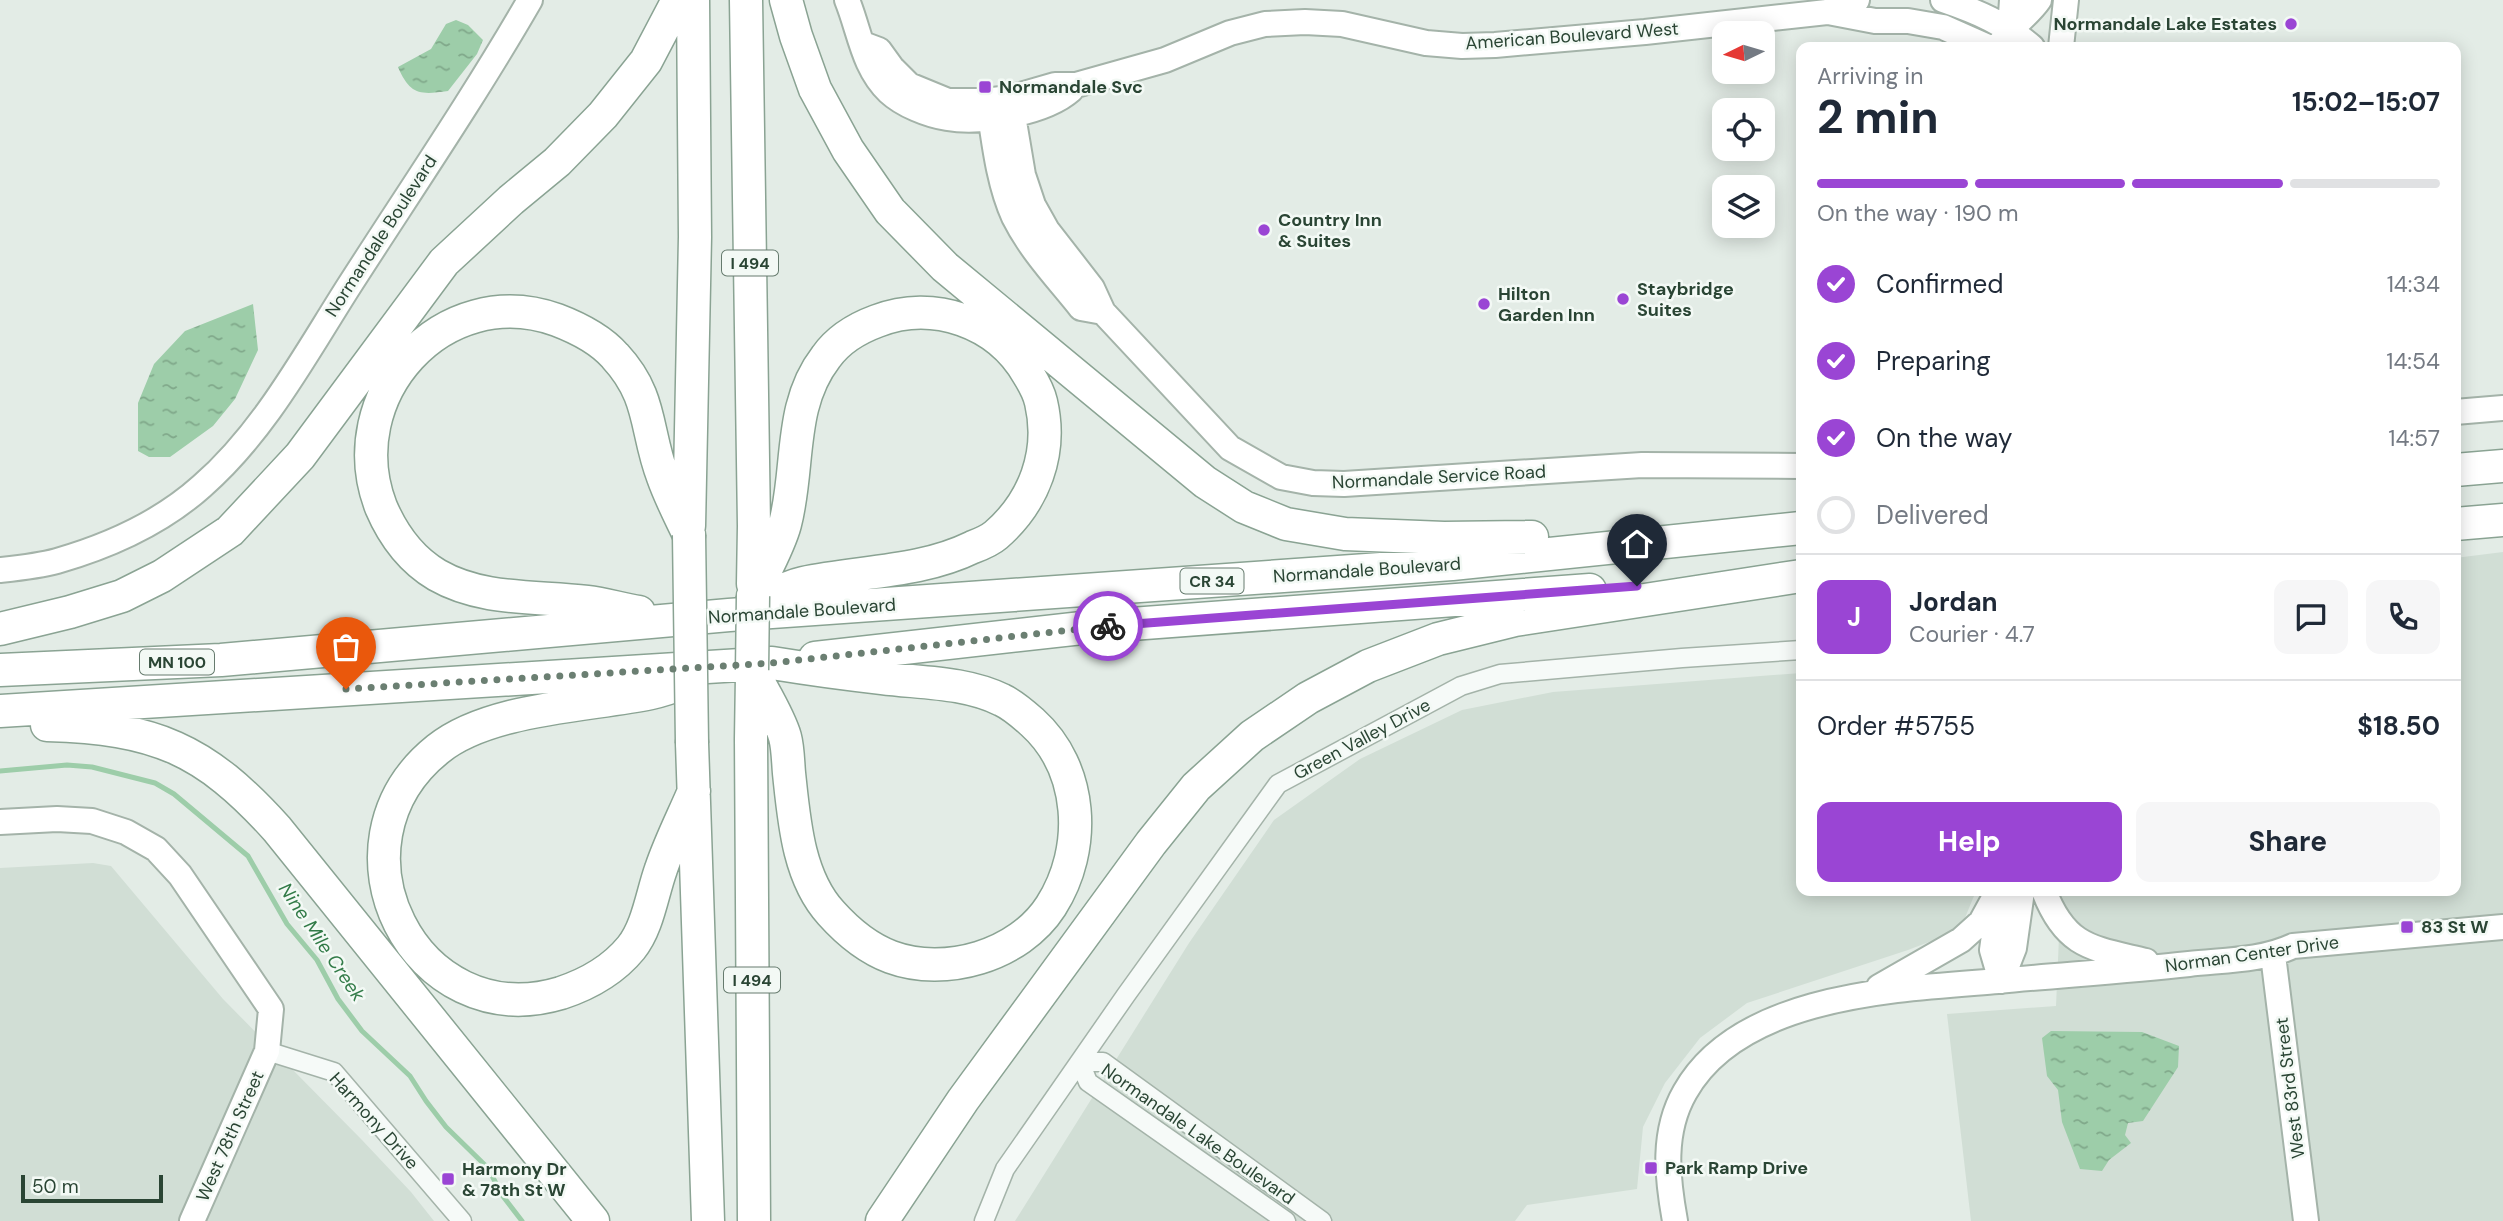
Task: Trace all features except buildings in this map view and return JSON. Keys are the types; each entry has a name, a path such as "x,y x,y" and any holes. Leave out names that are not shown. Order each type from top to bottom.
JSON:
{"highway":[{"path":"0,629 122,596 162,576 230,531 300,456 444,262 557,162 603,116 646,61 678,0"},
{"name":"I 494","path":"693,0 695,237 689,535 692,743 708,1221"},
{"name":"I 494","path":"746,0 754,526 741,606 754,666 751,739 754,1221"},
{"path":"786,0 815,89 848,150 890,211 946,267 1011,322 1205,482 1244,507 1286,524 1345,534 1444,538 1695,537"},
{"path":"931,311 960,318 982,328 1020,360 1041,401 1045,429 1044,450 1030,495 1015,517 993,538 961,553 930,563 800,584 741,606 785,525 803,400 827,355 846,338 863,326 885,318 931,311"},
{"path":"681,620 589,603 490,594 463,587 437,575 417,561 402,545 387,520 376,492 371,467 372,436 377,411 388,386 401,366 420,346 441,331 467,319 491,313 516,312 541,315 573,326 614,354 629,373 645,402 662,475 689,535"},
{"path":"2461,470 2503,466"},
{"path":"2461,524 2503,520"},
{"name":"Normandale Boulevard","path":"681,620 741,606 1451,564 1796,528"},
{"name":"Normandale Boulevard","path":"754,666 1091,627 1796,575"},
{"path":"882,1221 962,1100 1151,843 1196,787 1252,736 1308,698 1368,666 1438,639 1515,620 1796,576"},
{"name":"MN 100","path":"0,670 221,660 681,620"},
{"path":"694,791 632,946 609,969 579,987 550,996 514,1000 461,986 421,955 405,935 391,907 385,885 383,860 385,834 391,813 416,768 440,747 469,731 514,716 653,692 754,666 957,686 1004,700 1023,714 1054,747 1065,766 1076,816 1069,865 1051,906 1037,923 998,951 970,960 942,964 916,963 891,957 867,945 848,930 828,911 811,884 801,852 793,810 785,736 754,666"},
{"name":"MN 100","path":"0,711 754,666"},
{"path":"0,724 116,730 157,740 211,766 236,786 277,829 593,1221"}],"street":[{"name":"Normandale Boulevard","path":"0,570 55,562 108,544 156,519 202,487 242,447 272,405 530,0"},
{"name":"American Boulevard West","path":"847,0 863,44 879,50 909,85 948,101 1000,107 1055,85 1076,85 1165,60 1230,33 1265,24 1342,24 1426,43 1462,46 1645,32 1827,12 1857,0"},
{"path":"1943,0 1978,12 2004,38"},
{"path":"2004,38 2012,0"},
{"path":"2004,38 2031,12 2039,0"},
{"path":"2062,42 2066,0"},
{"name":"American Boulevard West","path":"1827,12 1875,21 1908,21 1942,27 1978,42"},
{"name":"Normandale Service Road","path":"1000,107 1033,205 1047,230 1092,288 1103,312 1230,448 1281,477 1312,483 1344,484 1642,465 1796,466"},
{"path":"2461,412 2503,408"},
{"name":"Green Valley Drive","path":"984,1221 1005,1169 1278,784 1461,686 1500,674 1682,657 1796,650"},
{"path":"0,822 57,819 92,821 126,832 156,849 180,875 271,1009 267,1051"},
{"path":"1866,994 1961,940 1981,922 1996,896"},
{"path":"1998,896 1992,950 2001,981"},
{"path":"2001,981 2014,948 2021,896"},
{"path":"2045,896 2057,921 2081,942 2099,950 2167,967"},
{"name":"Norman Center Drive","path":"2001,981 2167,967 2273,955 2292,946 2503,927"},
{"name":"West 83rd Street","path":"2273,955 2306,1221"},
{"path":"1675,1221 1667,1172 1669,1139 1685,1092 1701,1069 1741,1035 1766,1022 1866,994 2001,981"},
{"name":"West 78th Street","path":"192,1221 267,1051"},
{"name":"Harmony Drive","path":"267,1051 334,1072 462,1221"},
{"name":"Normandale Lake Boulevard","path":"1286,1221 1088,1082 1080,1062 1103,1062 1322,1221"}],"shaded area":[{"path":"2503,552 2503,1221 1971,1221 1947,1014 2056,1006 2061,896 2461,896 2461,557"},
{"path":"1796,673 1796,896 1974,896 1960,930 1747,1003 1700,1038 1665,1083 1643,1127 1637,1189 1527,1205 1515,1221 1015,1221 1189,943 1274,820 1360,759 1462,710 1553,692"},
{"path":"93,863 111,866 223,999 362,1140 434,1221 0,1221 0,868"}],"water":[{"path":"456,20 468,25 483,40 477,54 448,91 417,91 407,83 398,67 431,49 446,24"},
{"path":"253,304 258,350 235,399 213,426 170,457 149,457 138,451 138,403 154,364 185,331"},
{"path":"2051,1031 2142,1032 2179,1046 2178,1067 2143,1121 2128,1123 2125,1135 2131,1143 2109,1160 2102,1171 2080,1169 2062,1122 2058,1090 2047,1076 2042,1038"}],"waterway":[{"name":"Nine Mile Creek","path":"0,771 67,765 92,767 155,783 174,794 248,856 287,924 317,960 338,999 362,1031 410,1076 446,1127 488,1168 502,1195 522,1221"}],"way so far":[{"path":"346,689 772,663 1108,626"}],"place":[{"name":"Normandale Lake Estates","path":"2291,24"},
{"name":"Normandale Svc","path":"985,87"},
{"name":"Country Inn & Suites","path":"1264,230"},
{"name":"Staybridge Suites","path":"1623,299"},
{"name":"Hilton Garden Inn","path":"1484,304"},
{"name":"83 St W","path":"2407,927"},
{"name":"Park Ramp Drive","path":"1651,1168"},
{"name":"Harmony Dr & 78th St W","path":"448,1179"}],"route":[{"path":"1108,626 1637,586"}]}
